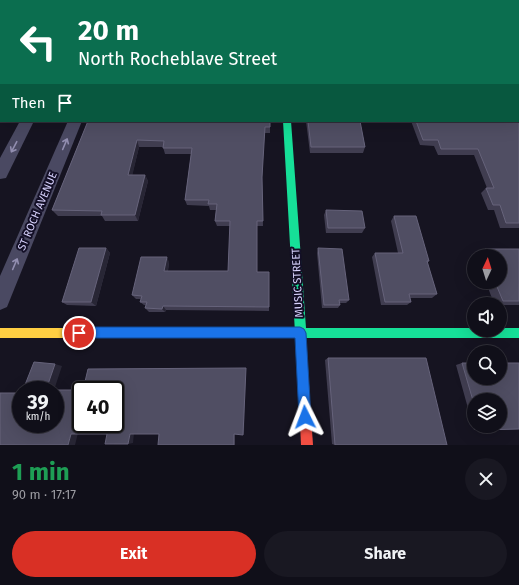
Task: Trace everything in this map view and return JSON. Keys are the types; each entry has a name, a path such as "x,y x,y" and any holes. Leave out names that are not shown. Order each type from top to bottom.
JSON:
{"street":[{"path":"0,173 27,122"},
{"name":"ST ROCH AVENUE","path":"0,300 75,122"},
{"name":"MUSIC STREET","path":"287,122 307,445"},
{"path":"0,333 519,333"}],"building":[{"path":"88,122 270,122 270,127 265,127 262,177 263,221 257,221 257,272 269,272 269,307 163,306 162,309 145,308 147,302 140,302 142,296 132,295 141,257 167,257 164,271 228,271 230,221 215,221 217,204 208,204 209,200 185,200 192,148 163,148 164,141 137,140 128,175 145,175 135,215 101,215 102,211 52,210"},
{"path":"308,122 360,122 365,147 311,147"},
{"path":"416,122 519,122 519,223 506,223 500,205 493,205 486,188 494,188 478,149 441,149 438,140 423,140"},
{"path":"326,210 362,211 365,228 328,228"},
{"path":"394,216 416,216 437,294 409,294 411,302 385,302 375,253 403,253"},
{"path":"79,248 106,248 91,302 62,302"},
{"path":"318,248 342,249 349,300 339,300 340,305 324,305"},
{"path":"507,249 519,249 519,301 507,301 507,297 501,297 498,289 507,289"},
{"path":"328,358 426,358 447,445 335,445"},
{"path":"34,362 55,364 49,381 27,381"},
{"path":"462,363 467,363 467,380"},
{"path":"507,363 519,363 519,429 507,429 507,393 471,393 468,385 507,385"},
{"path":"246,368 243,435 234,434 234,445 158,445 159,434 130,434 128,444 105,444 107,434 71,434 68,445 0,445 0,393 12,393 12,433 64,433 64,390 72,390 72,433 124,433 124,381 85,381 88,369"}],"traffic: fast":[{"path":"287,122 301,340"},
{"path":"300,333 519,333"}],"traffic: slow":[{"path":"0,333 300,333"}],"traffic: jam":[{"path":"301,340 307,445"}],"route":[{"path":"79,333 300,333 305,417"}]}
